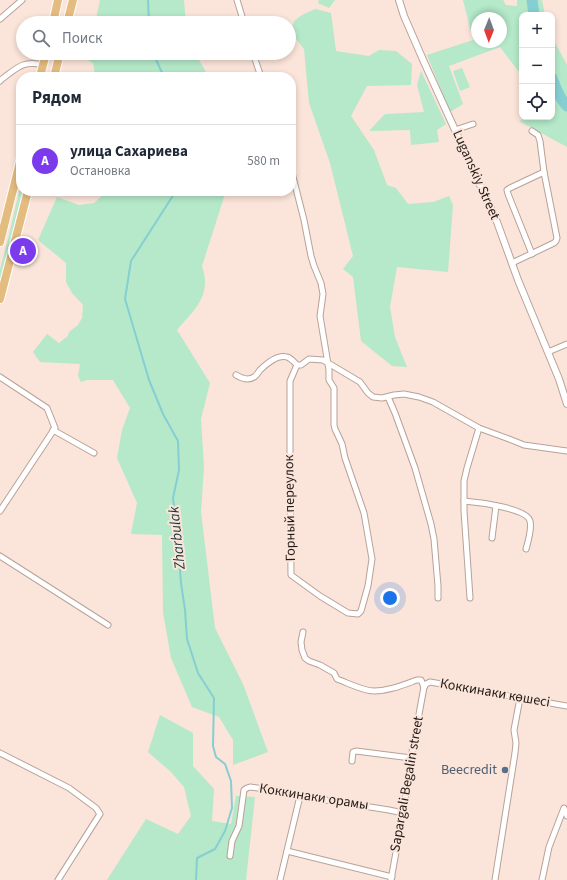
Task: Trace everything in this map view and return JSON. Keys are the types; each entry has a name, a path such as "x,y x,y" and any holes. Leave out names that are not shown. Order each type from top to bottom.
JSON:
{"main road":[{"path":"55,16 58,0"},
{"path":"69,16 73,0"},
{"path":"41,72 44,60"},
{"path":"55,72 58,60"},
{"path":"0,242 16,178"},
{"path":"0,299 27,196"}],"street":[{"path":"0,19 22,0"},
{"path":"237,0 242,16"},
{"name":"Luganskiy Street","path":"399,0 404,16 424,62 497,222 512,263 559,378 567,404"},
{"path":"256,60 260,72"},
{"path":"0,81 24,64 29,63 43,65"},
{"path":"455,130 473,124"},
{"path":"512,263 554,243 557,238 544,172 540,141 538,135 532,131"},
{"path":"532,254 508,194 508,190 544,172"},
{"path":"296,189 312,261 321,283 323,294 320,316 326,358 328,362"},
{"path":"548,352 567,344"},
{"path":"236,375 242,379 249,379 254,377 273,359 286,356 293,360 297,365 301,365 309,359 323,360 360,382 373,397 382,398 404,394 419,397 433,402 479,428 524,444 567,451"},
{"name":"Горный переулок","path":"297,365 290,381 291,575 320,596 348,613 358,614 362,611 372,559 364,513 345,458 342,444 334,425 334,388 329,380 328,362"},
{"path":"0,378 47,408 55,428 0,511"},
{"path":"388,397 415,468 431,524 434,539 438,598"},
{"path":"470,598 464,481 479,428"},
{"path":"53,430 94,453"},
{"path":"464,501 487,503 516,510 526,516 530,520 530,532 526,549"},
{"path":"492,538 496,506"},
{"path":"0,556 108,625"},
{"path":"303,632 301,642 305,658 334,673 338,679 366,690 373,691 394,688 417,680 421,680 424,687"},
{"name":"Коккинаки көшесі","path":"424,687 430,682 567,706"},
{"name":"Sapargali Begalin street","path":"391,879 424,687"},
{"path":"495,880 515,753 516,743 514,730 520,698"},
{"path":"352,761 353,752 356,751 411,758"},
{"path":"0,753 69,788 96,808 100,814 58,880"},
{"name":"Коккинаки орамы","path":"230,856 232,841 239,826 244,790 250,787 403,813"},
{"path":"280,880 300,796"},
{"path":"542,880 549,847 564,808 567,816"},
{"path":"287,851 391,879"}],"green space":[{"path":"100,0 184,0 185,16 97,16"},
{"path":"319,0 335,0 329,8 318,3"},
{"path":"463,0 503,0 506,5 517,6 517,0 542,0 544,12 519,12 519,72 501,48 507,48 507,12 471,12 471,32"},
{"path":"315,9 331,13 336,51 369,56 379,50 396,51 412,64 411,85 367,86 351,116 374,150 387,185 396,188 408,204 433,202 449,196 453,205 448,272 397,267 390,307 395,337 407,367 392,366 361,341 353,277 343,269 353,256 330,163 309,103 304,49 296,39 296,20"},
{"path":"471,41 471,48 497,48 449,66 463,104 450,112 427,55"},
{"path":"555,43 567,65 567,147 519,121 555,120"},
{"path":"88,60 199,60 206,72 94,72 93,63"},
{"path":"462,68 470,87 460,91 453,71"},
{"path":"421,71 446,124 437,130 439,142 411,145 410,130 369,131 385,114 424,112 417,85"},
{"path":"18,196 21,196 0,285 0,269"},
{"path":"102,196 224,196 202,266 205,277 203,294 195,308 177,330 210,383 201,419 204,467 201,512 215,628 243,684 268,752 233,765 233,740 219,717 192,707 171,658 163,612 162,535 131,534 137,503 117,458 122,430 130,408 113,380 87,380 81,382 78,376 80,364 40,362 33,352 47,334 59,343 68,336 69,332 78,325 82,318 83,305 72,293 66,282 66,263 38,240 57,197 79,205 94,203"},
{"path":"160,715 193,733 193,766 214,789 212,821 231,824 236,796 255,797 246,880 107,880 146,819 178,834 191,816 184,787 171,772 148,752"}],"waterway":[{"name":"Zharbulak","path":"148,0 149,16"},
{"path":"532,0 534,12"},
{"name":"Zharbulak","path":"156,60 162,72"},
{"path":"554,84 567,106"},
{"name":"Zharbulak","path":"173,196 131,261 125,299 149,380 163,414 178,441 179,470 173,498 187,639 198,673 214,698 213,746 216,757 225,764 231,781 232,808 225,831 215,849 197,858 196,880"}],"place":[{"name":"улица Сахариева","path":"23,251"},
{"name":"Beecredit","path":"505,770"}]}
